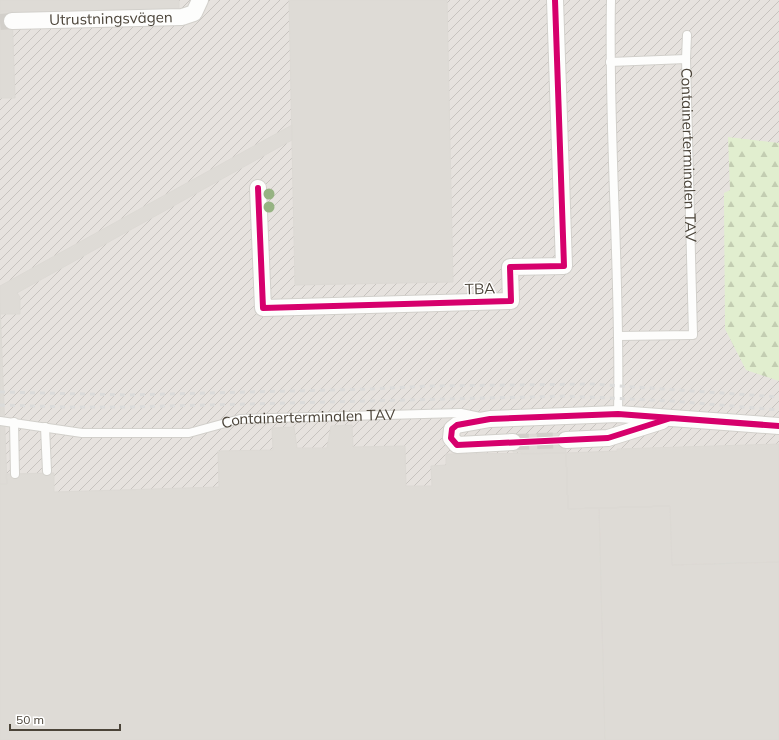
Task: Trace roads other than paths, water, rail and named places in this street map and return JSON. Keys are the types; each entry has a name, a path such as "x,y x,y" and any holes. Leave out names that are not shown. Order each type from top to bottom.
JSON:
{"street":[{"name":"Utrustningsvägen","path":"12,22 182,17 194,13 200,0"},
{"name":"TBA","path":"258,188 263,308 511,301 510,267 564,266 555,0"},
{"name":"Containerterminalen TAV","path":"490,419 618,414 779,426"},
{"path":"566,440 608,438 671,418"},
{"path":"490,419 457,425 452,429 451,438 457,445 513,442"}],"lane":[{"path":"611,0 610,62 618,336 618,414"},
{"path":"686,59 687,35"},
{"name":"Containerterminalen TAV","path":"610,62 686,59 693,334 618,336"},
{"name":"Containerterminalen TAV","path":"0,421 82,433 189,433 240,419 461,413 490,419"},
{"path":"14,422 15,474"},
{"path":"45,428 47,472"}],"tunnel":[{"path":"0,22 12,21"},
{"path":"513,442 566,440"}],"railway":[{"path":"0,392 128,395 371,389 430,386 592,384 779,397"},
{"path":"0,405 129,407 566,396 672,401 779,410"}]}
